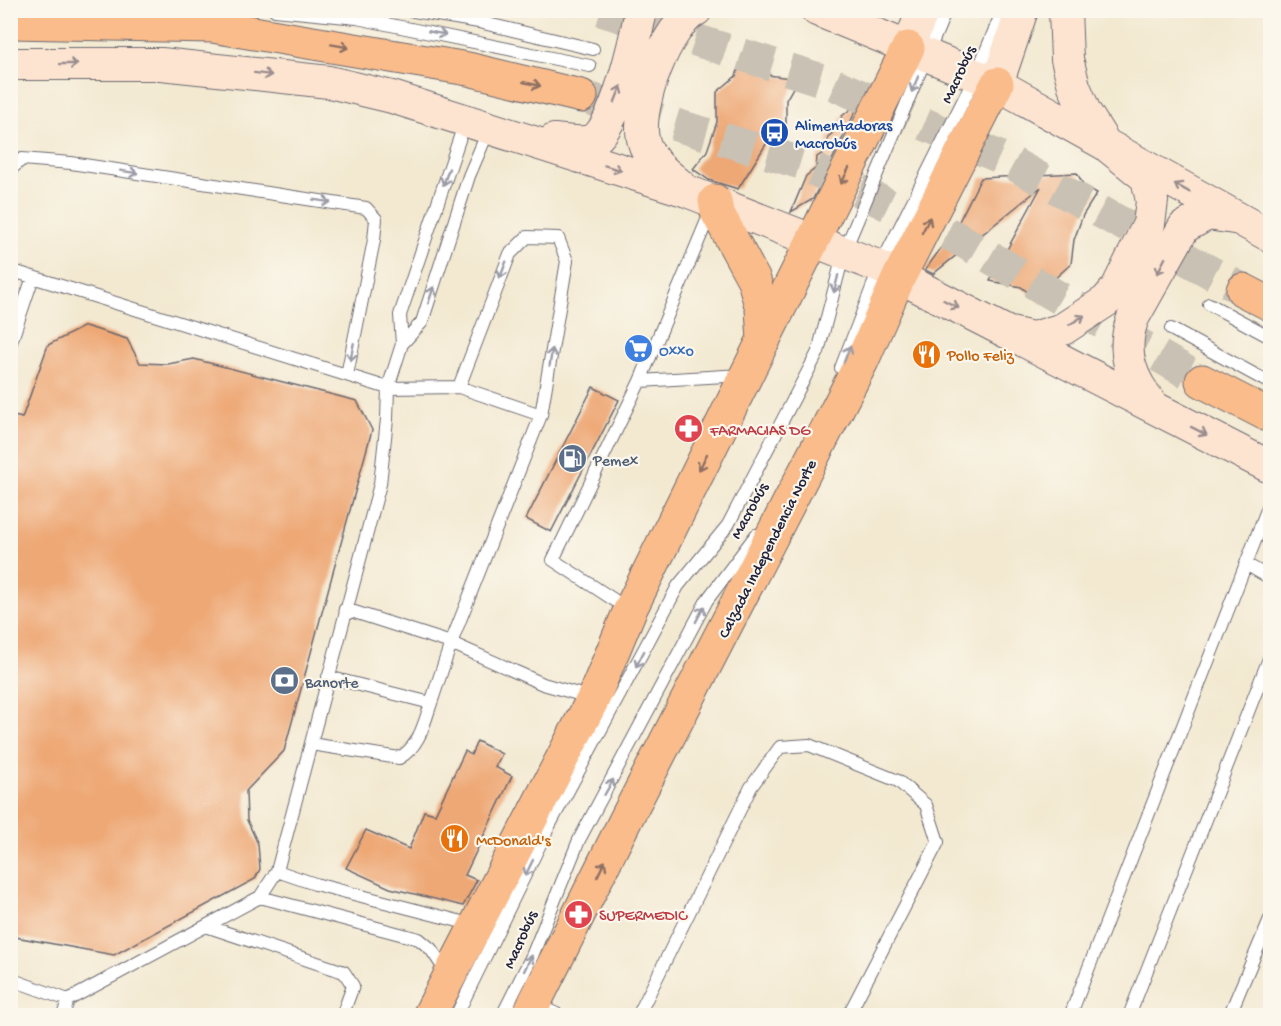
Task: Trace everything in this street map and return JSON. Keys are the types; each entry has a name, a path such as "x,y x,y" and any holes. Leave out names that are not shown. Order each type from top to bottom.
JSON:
{"main road":[{"path":"10,22 212,26 468,69 586,81"},
{"path":"429,1016 478,926 593,699 630,610 746,375 814,241 917,52"},
{"name":"Calzada Independencia Norte","path":"541,1012 626,819 862,361 889,272 987,80"},
{"path":"701,196 717,212 754,280 762,309 764,340"},
{"path":"1202,381 1270,416"}],"street":[{"path":"486,128 591,141 604,132 632,60 641,10"},
{"path":"696,10 675,28 667,41 643,108 641,124 649,154 657,166 701,196"},
{"path":"917,52 922,10"},
{"name":"Calzada Independencia Norte","path":"987,80 1022,10"},
{"path":"1002,331 1033,338 1063,329 1106,301 1117,288 1149,224 1152,201 1148,178 1105,144 1074,86 1067,59 1065,10"},
{"path":"821,11 987,80 1270,236"},
{"path":"10,64 161,64 328,82 392,97 701,196 844,252 889,272 1270,467"},
{"path":"1156,409 1142,392 1128,360 1128,332 1133,318 1184,226 1208,214 1235,218"}],"lane":[{"path":"275,10 357,18 586,81"},
{"path":"408,10 479,22 593,49"},
{"name":"Macrobús","path":"456,1016 547,830 678,585 728,525 818,352 844,252 917,52 946,10"},
{"name":"Macrobús","path":"987,80 1003,10"},
{"path":"63,1016 68,1000 260,897 276,871 380,484 388,388 402,344 400,315 486,128"},
{"path":"402,344 422,322 486,128"},
{"path":"10,170 22,159 71,163 366,208 376,219 374,240 347,375"},
{"path":"630,610 553,560 640,381 701,196"},
{"path":"311,744 399,758 410,752 422,730 451,643 542,415 567,261 558,238 527,237 510,254 459,387"},
{"path":"10,270 388,388 459,387 542,415"},
{"path":"833,384 889,272"},
{"path":"10,345 15,315 33,277"},
{"path":"1209,304 1270,337"},
{"path":"1171,329 1270,383"},
{"path":"640,381 746,375"},
{"path":"1070,1016 1270,502"},
{"name":"Macrobús","path":"501,1016 532,956 579,840 707,600 759,528"},
{"path":"1246,564 1270,578"},
{"path":"345,609 451,643 543,684 593,699"},
{"path":"1129,1016 1270,656"},
{"path":"328,677 431,704"},
{"path":"638,1016 751,787 780,747 809,745 898,781 926,805 938,842 848,1016"},
{"path":"276,871 347,893 478,926"},
{"path":"260,897 419,939 431,949 449,976"},
{"path":"1229,1016 1265,944 1270,920"},
{"path":"206,926 344,972 352,986 342,1016"},
{"path":"10,979 68,1000"}],"building":[{"path":"745,51 768,75 798,79 786,100 786,124 768,141 738,189 709,180 693,169 707,151 717,122 717,92 736,76"},
{"path":"860,102 813,199 791,212 806,176 816,168 817,157 826,151 828,137 837,129 842,116"},
{"path":"1077,173 1084,186 1097,193 1083,215 1074,240 1071,264 1052,281 1043,304 1021,287 990,281 1041,187 933,274 925,270 955,229 981,178"},
{"path":"85,326 127,339 140,363 168,364 194,359 357,401 372,430 284,751 246,791 247,820 258,844 260,869 255,879 114,955 10,936 10,810 14,795 10,791 10,415 22,418 48,345"},
{"name":"Pemex","path":"593,387 619,400 551,532 526,519"},
{"path":"477,741 502,754 495,767 512,776 465,875 477,880 463,906 390,888 346,868 366,830 409,849 424,811 435,814 465,751 471,755"}],"tunnel":[{"path":"601,10 831,83 1006,160 1243,290"},
{"path":"581,96 801,163 957,238 1202,381"}],"place":[{"name":"Alimentadoras Macrobús","path":"774,133"},
{"name":"Oxxo","path":"638,349"},
{"name":"Pollo Feliz","path":"926,354"},
{"name":"FARMACIAS DG","path":"689,429"},
{"name":"Pemex","path":"572,459"},
{"name":"Banorte","path":"284,681"},
{"name":"McDonald's","path":"455,839"},
{"name":"SUPERMEDIC","path":"578,914"}]}
